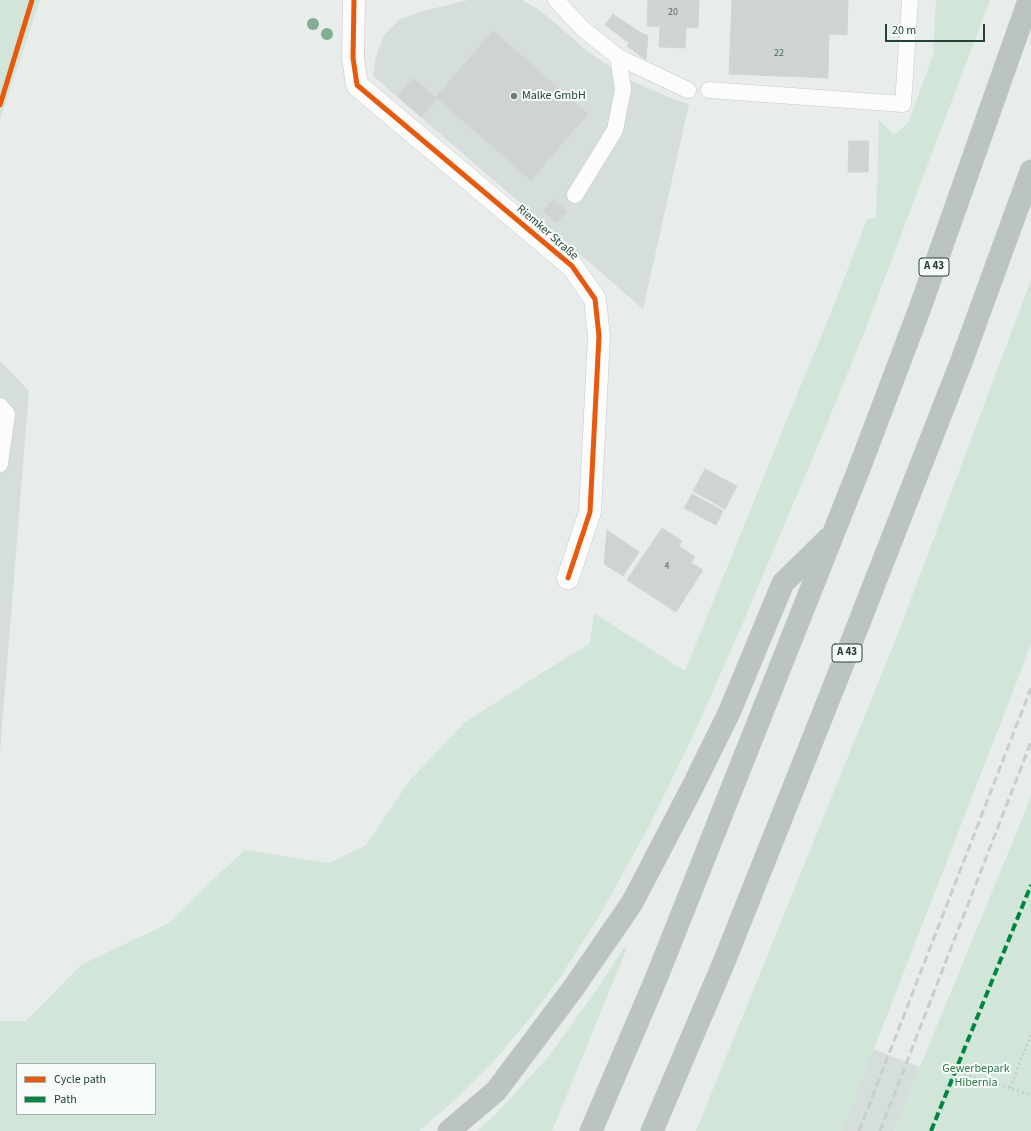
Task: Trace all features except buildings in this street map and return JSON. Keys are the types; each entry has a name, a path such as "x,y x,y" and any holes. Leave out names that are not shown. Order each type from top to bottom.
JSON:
{"highway":[{"name":"A 43","path":"591,1131 656,979 834,532 920,308 1029,0"},
{"name":"A 43","path":"652,1131 724,962 850,646 962,360 1031,171"},
{"path":"449,1131 496,1090 572,990 632,902 693,786 729,713 782,583 834,532"}],"street":[{"name":"Riemker Straße","path":"354,0 353,58 357,85 572,266 595,299 599,336 590,512 568,578"}],"lane":[{"path":"556,0 582,28 618,57 688,90"},
{"path":"708,90 903,104 910,0"},
{"path":"574,194 616,130 623,89 618,57"},
{"path":"0,406 7,414 0,458"}],"path":[{"path":"1010,1088 1031,1034"},
{"path":"955,1071 1031,1095"}],"shaded area":[{"path":"468,0 522,0 539,10 586,50 627,79 675,100 689,104 643,309 373,76 376,56 384,35 400,19 423,11"},
{"path":"0,361 29,391 0,752"},
{"path":"873,1049 920,1067 895,1131 842,1131"}],"green space":[{"path":"0,0 40,0 0,120"},
{"path":"936,0 990,0 864,333 742,625 694,734 648,828 600,915 561,976 534,1013 495,1060 455,1100 419,1131 0,1131 0,1021 26,1021 81,965 169,923 245,850 329,863 366,845 410,780 464,723 590,643 594,613 685,671 832,310 867,219 876,218 879,120 894,135 908,123 933,55"},
{"path":"1031,280 1031,645 842,1131 696,1131 897,636"},
{"name":"Gewerbepark Hibernia","path":"1031,797 1031,1131 895,1131 920,1067"},
{"path":"624,947 627,948 552,1131 477,1131 495,1115 548,1057 595,992"}],"railway":[{"path":"859,1131 1031,688"},
{"path":"880,1131 1031,742"}],"marked path":[{"path":"931,1131 1031,885"}],"cycle path":[{"path":"0,105 32,0"},
{"path":"354,0 353,58 357,85 572,266 595,299 599,336 590,512 568,578"}],"place":[{"name":"Malke GmbH","path":"514,96"}]}
